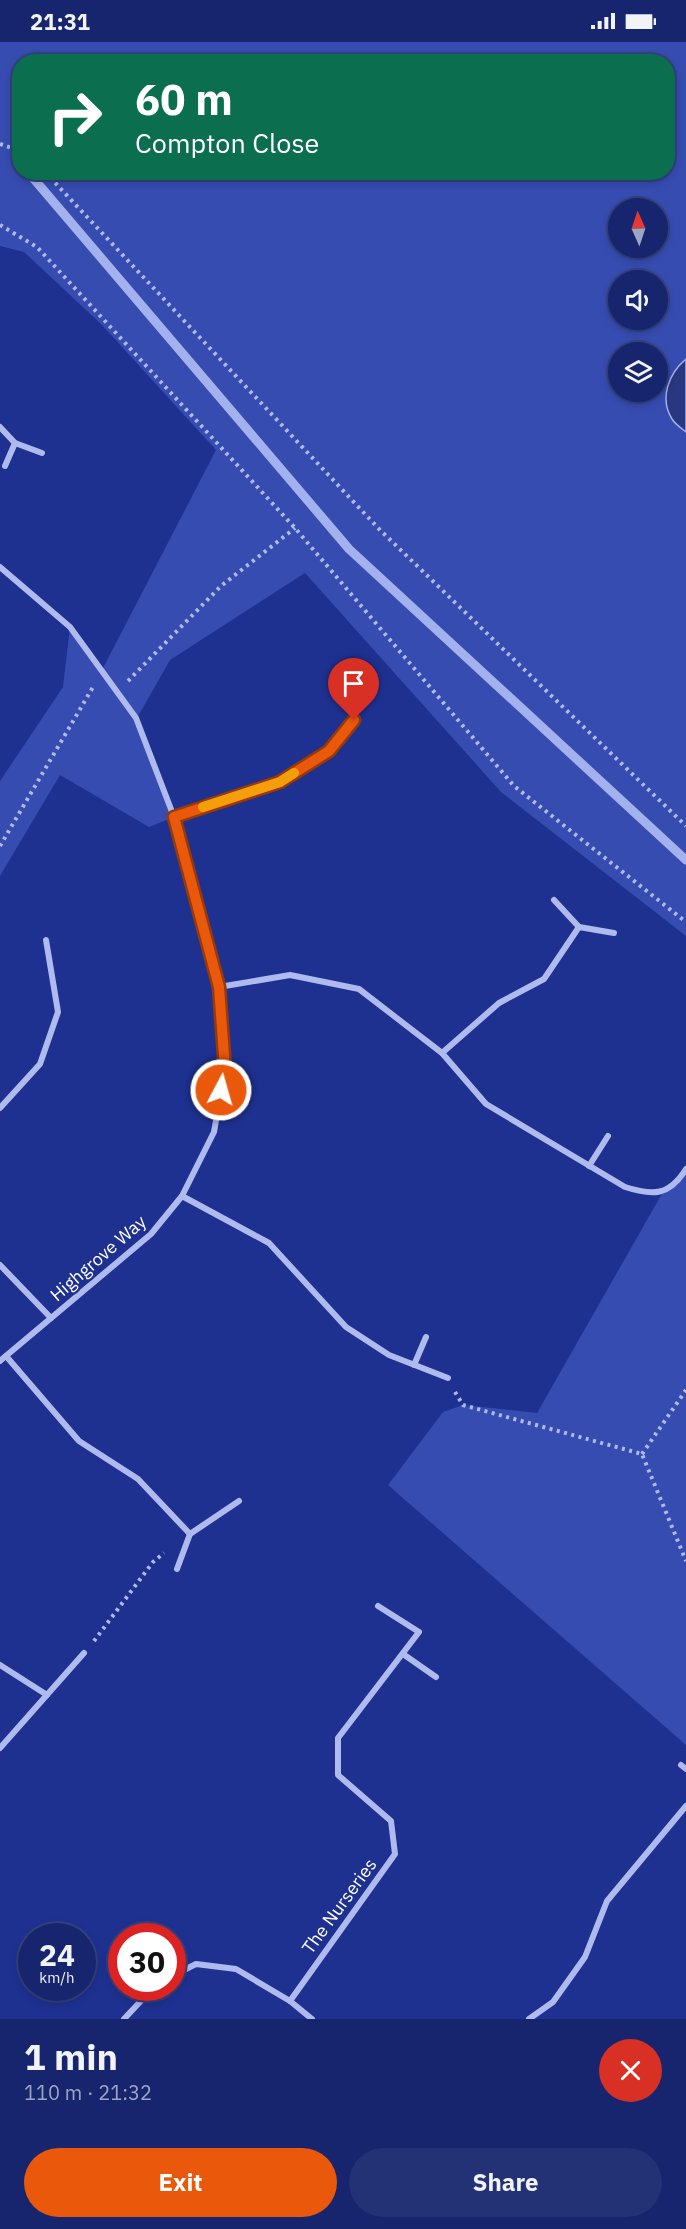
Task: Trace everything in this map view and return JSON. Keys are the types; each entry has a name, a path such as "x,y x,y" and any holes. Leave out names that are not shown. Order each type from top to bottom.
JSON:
{"street":[{"path":"0,427 15,443 42,453"},
{"path":"5,466 15,443"},
{"name":"Highgrove Way","path":"0,567 70,627 136,718 174,817 219,987 225,1069 214,1132 182,1196 152,1234 0,1361"},
{"path":"174,817 280,782 329,751 354,720"},
{"path":"554,900 579,927 614,933"},
{"path":"442,1053 499,1003 543,979 579,927"},
{"path":"0,1108 40,1064 58,1012 46,940"},
{"path":"219,987 290,975 359,989 442,1053 486,1104 625,1187 648,1194 663,1192 678,1181 686,1169"},
{"path":"589,1166 608,1136"},
{"path":"182,1196 269,1243 346,1327 389,1355 448,1378"},
{"path":"0,1265 51,1318"},
{"path":"414,1365 426,1337"},
{"path":"6,1356 79,1441 138,1479 190,1534"},
{"path":"177,1569 190,1534 239,1501"},
{"name":"The Nurseries","path":"290,2001 395,1854 391,1821 338,1775 338,1738 419,1632 378,1606"},
{"path":"0,1748 84,1653"},
{"path":"403,1654 436,1677"},
{"path":"0,1665 47,1695"},
{"path":"529,2019 553,2002 585,1958 607,1901 686,1806"},
{"path":"186,1969 196,1964 236,1969 290,2001 312,2019"},
{"path":"124,2019 141,2001"}],"path":[{"path":"52,180 379,529 686,825"},
{"path":"0,225 37,247 295,528 513,786 686,922"},
{"path":"117,692 221,586 295,528"},
{"path":"0,846 102,671"},
{"path":"448,1378 463,1405 642,1454"},
{"path":"642,1454 686,1389"},
{"path":"642,1454 686,1561"},
{"path":"84,1653 153,1562 190,1534"}],"shaded area":[{"path":"0,42 686,42 686,936 501,792 305,573 170,660 137,718 174,817 149,827 60,775 0,876 0,781 63,687 70,627 102,670 216,450 102,325 24,252 0,246"},
{"path":"686,359 686,432 672,419 666,403 668,402 668,386"},
{"path":"686,1169 686,1745 388,1485 443,1412 463,1405 537,1413 663,1192"}],"waterway":[{"path":"35,180 349,549 686,860"}],"slow traffic":[{"path":"203,807 280,782 294,773"}],"route":[{"path":"221,1090 225,1069 219,987 174,817 280,782 329,751 354,720"}]}
